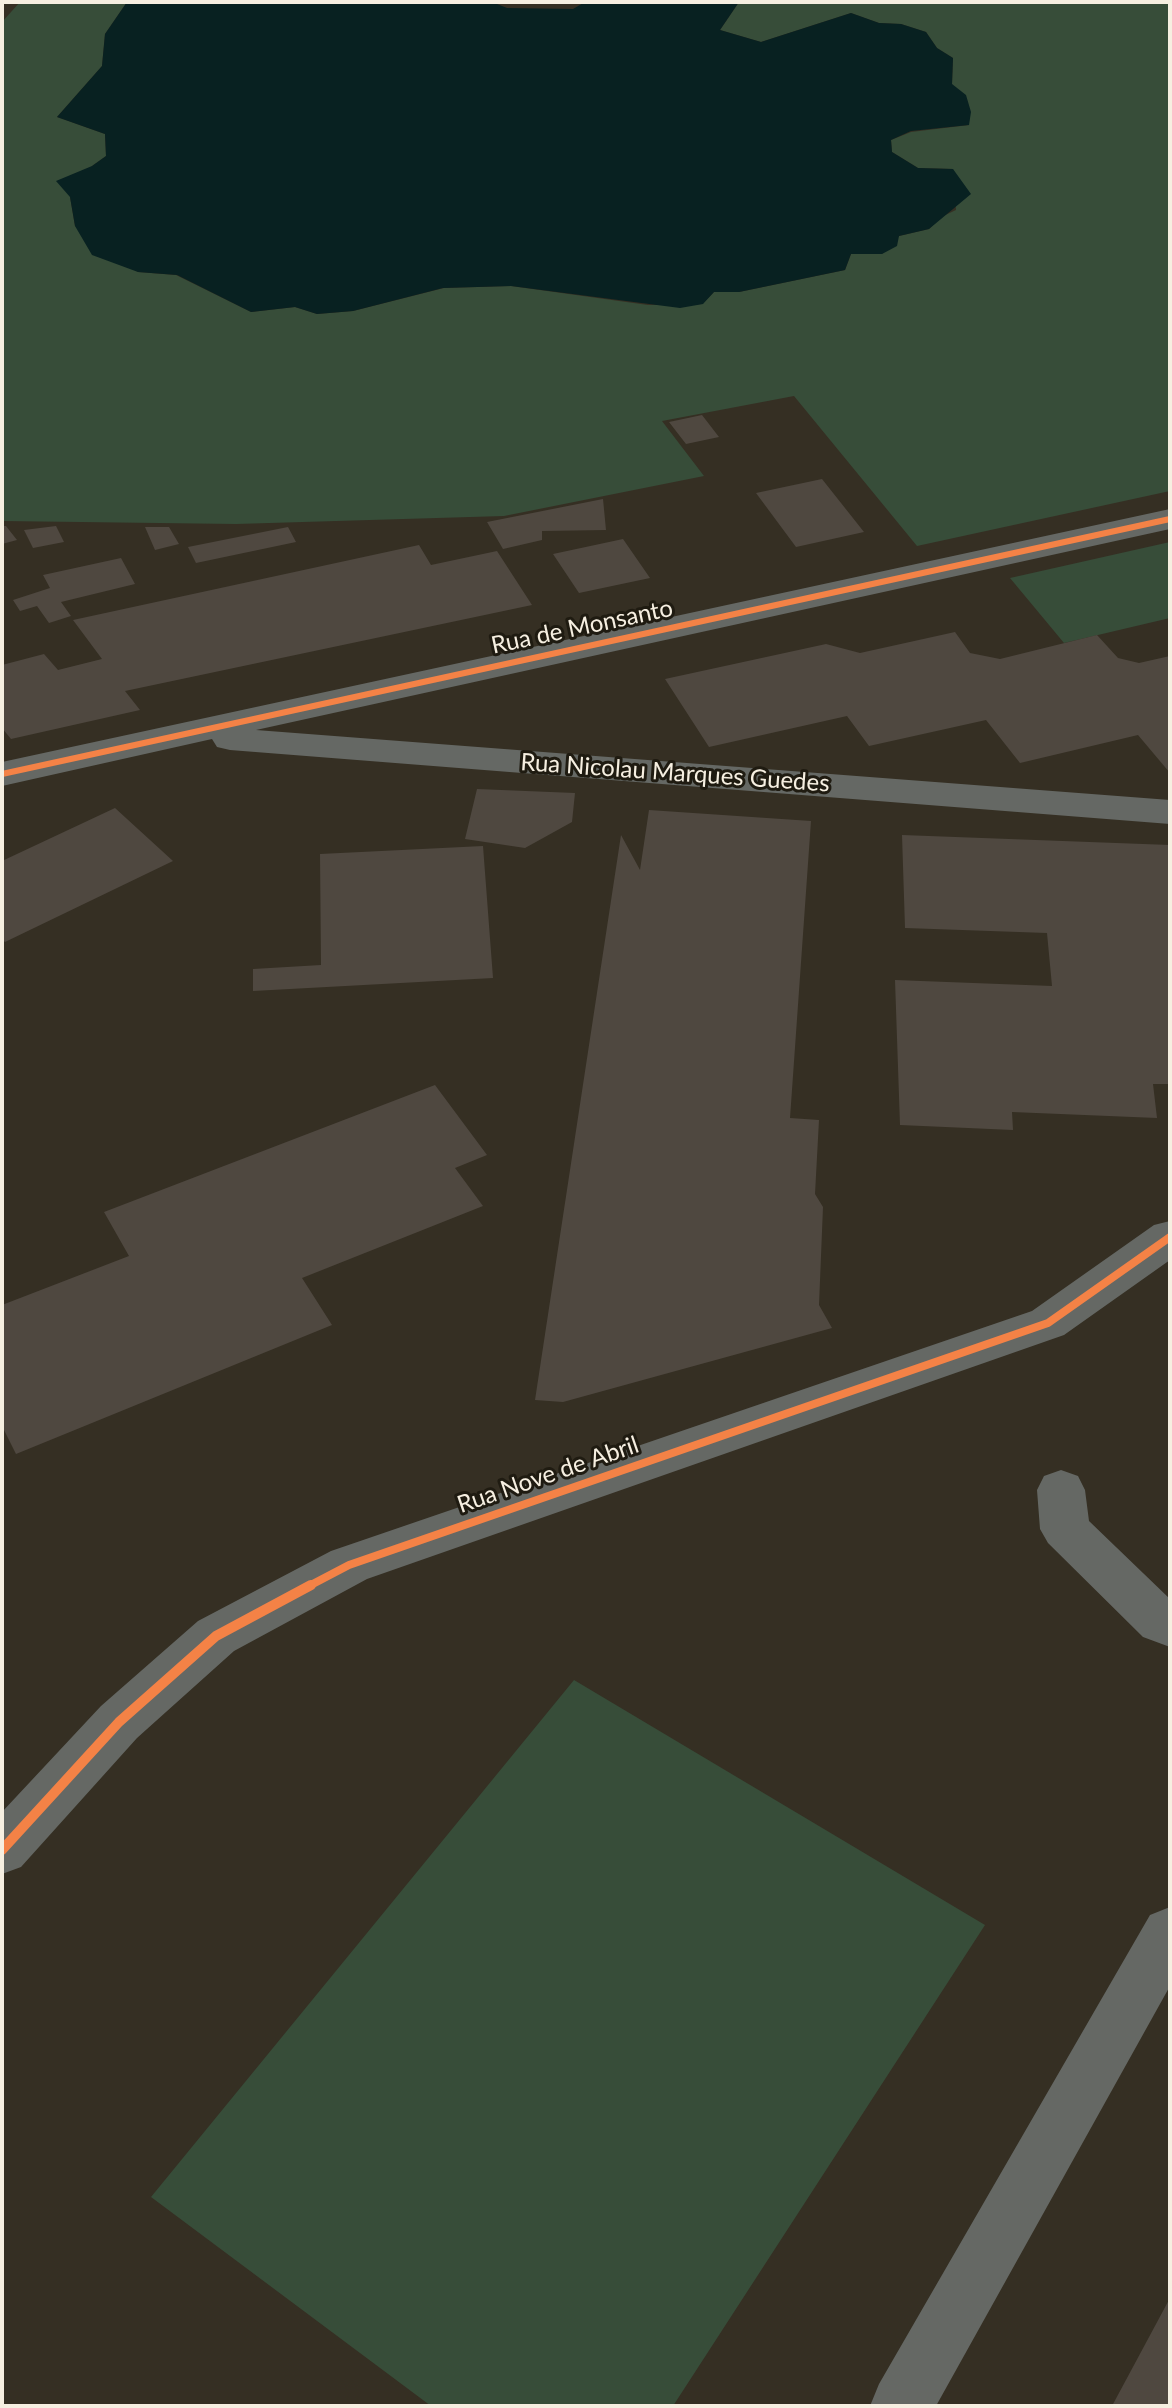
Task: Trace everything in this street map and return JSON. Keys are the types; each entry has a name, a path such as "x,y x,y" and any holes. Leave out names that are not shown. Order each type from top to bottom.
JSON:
{"street":[{"name":"Rua de Monsanto","path":"2,774 1170,519"},
{"name":"Rua Nicolau Marques Guedes","path":"180,735 1170,812"},
{"name":"Rua Nove de Abril","path":"2,1850 119,1722 216,1636 349,1565 1048,1323 1170,1237"},
{"path":"1061,1490 1065,1529 1161,1622 1170,1626"},
{"path":"901,2406 1170,1933"}],"green space":[{"path":"20,2 127,2 105,34 102,66 57,117 105,134 106,156 92,166 70,197 75,226 138,272 176,275 251,312 295,307 317,314 353,311 444,288 511,286 648,305 702,304 714,292 739,292 845,270 851,254 882,254 899,236 929,229 941,217 956,210 953,169 918,168 892,152 891,140 911,132 969,125 952,84 953,58 937,48 926,32 901,24 879,23 851,13 761,42 720,30 739,2 1170,2 1170,491 917,546 794,396 662,421 704,476 504,516 236,524 2,521 2,22"},
{"path":"1170,542 1170,618 1064,643 1010,578"},
{"path":"574,1680 985,1925 673,2406 431,2406 151,2197"}],"water":[{"path":"127,2 492,2 507,8 573,9 585,2 739,2 720,30 761,42 851,13 879,23 901,24 926,32 937,48 953,58 952,84 966,95 971,112 969,125 911,131 891,140 892,152 918,168 953,169 971,194 929,229 899,236 897,246 882,254 851,254 845,270 739,292 714,292 703,304 680,308 511,286 443,288 353,311 317,314 295,307 251,312 177,275 138,272 92,255 75,226 70,197 56,181 92,166 106,156 105,134 57,117 102,66 105,34"}],"building":[{"path":"702,415 719,437 686,444 669,422"},
{"path":"822,479 864,532 796,547 756,493"},
{"path":"603,499 606,530 542,531 542,540 503,549 487,522"},
{"path":"2,526 6,526 17,540 2,544"},
{"path":"56,526 64,542 33,548 24,530"},
{"path":"145,527 169,527 179,544 155,550"},
{"path":"288,527 296,542 196,563 188,547"},
{"path":"623,539 650,578 579,593 553,554"},
{"path":"419,545 431,565 497,551 532,605 125,691 140,710 11,739 2,728 2,665 44,654 58,670 102,659 73,620"},
{"path":"121,558 135,584 61,602 71,616 49,623 37,606 20,611 13,600 50,588 43,575"},
{"path":"955,632 970,653 1000,659 1097,635 1118,658 1139,663 1170,656 1170,773 1138,735 1020,763 986,720 869,746 847,716 709,747 665,679 826,644 860,653"},
{"path":"477,789 575,793 572,822 525,848 465,839"},
{"path":"115,808 173,861 5,942 2,939 2,861"},
{"path":"649,810 811,821 790,1118 819,1120 815,1194 823,1207 819,1305 832,1328 563,1402 535,1400 621,835 640,870"},
{"path":"902,835 1170,845 1170,1084 1153,1084 1157,1118 1012,1112 1013,1130 900,1125 895,980 1052,986 1047,933 905,928"},
{"path":"483,846 493,978 253,991 253,969 321,965 320,854"},
{"path":"435,1085 487,1155 455,1168 483,1206 302,1278 332,1325 16,1454 2,1426 2,1305 129,1256 104,1212"},
{"path":"1170,2298 1170,2406 1112,2406"}],"cycle path":[{"path":"2,774 1170,519"},
{"path":"2,1850 119,1722 216,1636 349,1565 1048,1323 1170,1237"}]}
